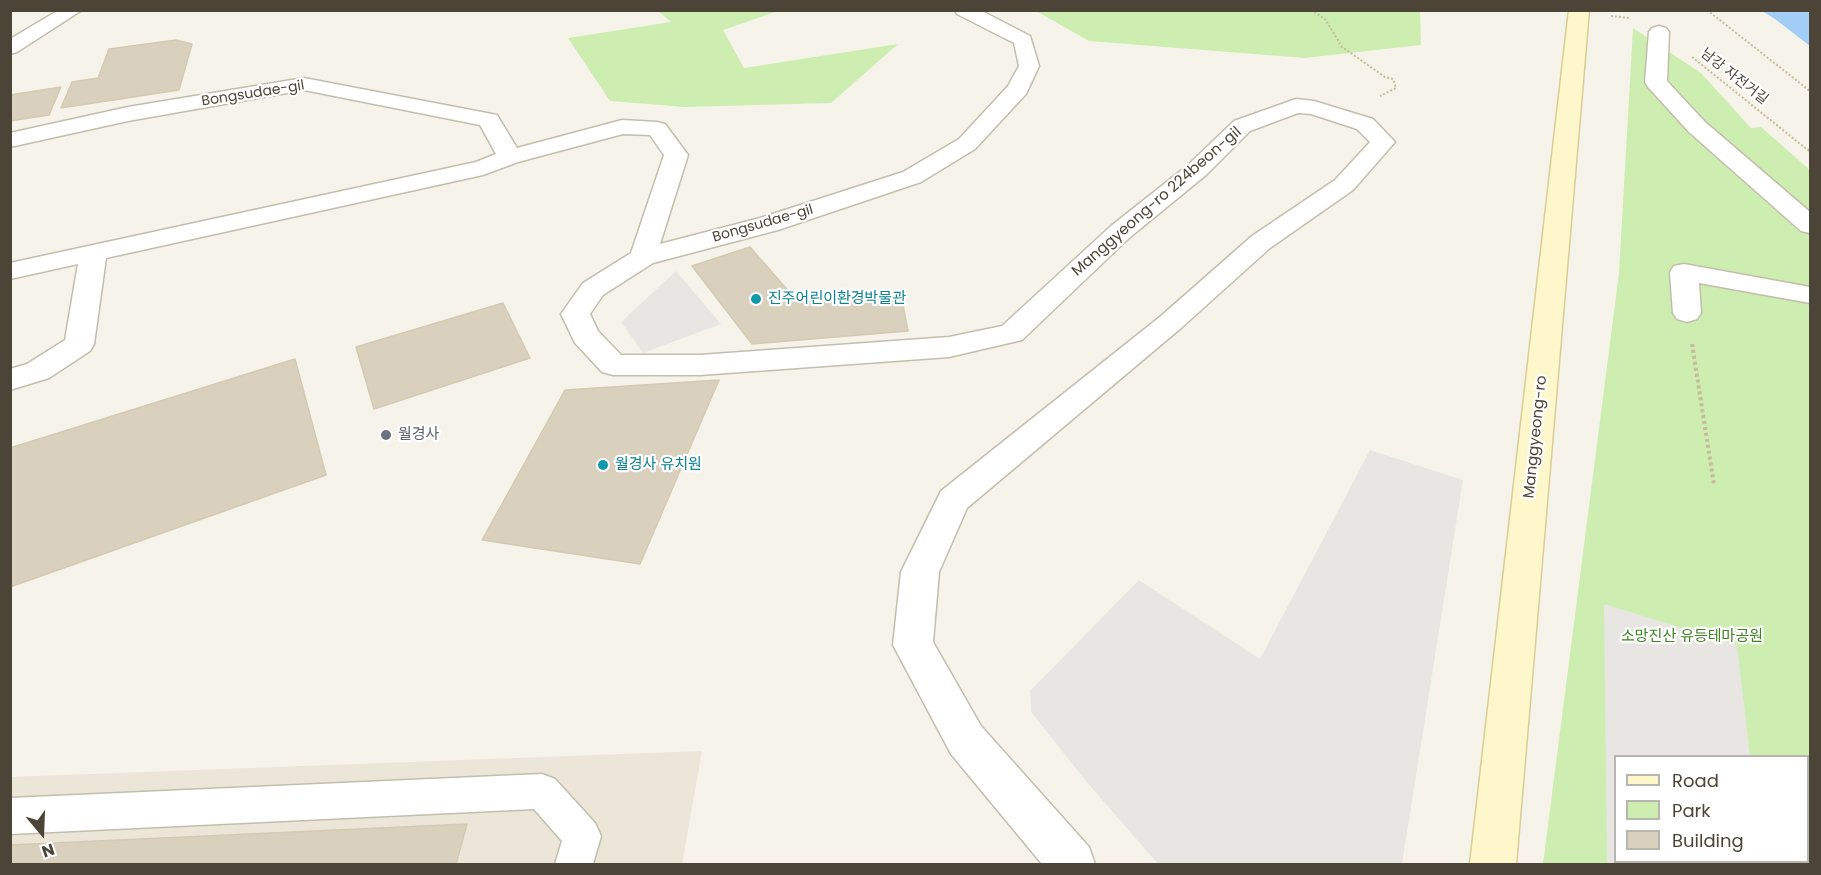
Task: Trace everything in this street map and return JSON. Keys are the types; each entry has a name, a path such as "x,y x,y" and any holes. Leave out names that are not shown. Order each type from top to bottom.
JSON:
{"street":[{"path":"10,48 74,10"},
{"name":"Bongsudae-gil","path":"643,257 769,224 912,177 967,144 1018,89 1029,66 1023,40 964,10"},
{"name":"Manggyeong-ro","path":"1493,864 1580,12"},
{"path":"1652,26 1656,82 1697,127 1810,225"},
{"name":"Bongsudae-gil","path":"10,140 128,114 304,84 489,120 510,157"},
{"name":"Manggyeong-ro 224beon-gil","path":"643,257 593,289 575,314 586,336 614,365 700,364 949,347 1012,333 1120,232 1197,170 1242,126 1296,106 1314,108 1365,124 1383,142 1344,185 1261,242 1171,322 953,500 920,572 913,645 966,740 1072,864"},
{"path":"10,271 312,203 483,168 510,157 622,127 657,129 676,155 643,257"},
{"path":"10,380 38,371 80,344 93,254"},
{"path":"1687,313 1684,272 1810,295"}],"lane":[{"path":"10,816 542,791 582,836 574,864"}],"path":[{"path":"1311,10 1325,19 1342,47 1393,80 1396,88 1339,116"},
{"path":"1707,10 1810,91"},
{"path":"1580,12 1652,26"},
{"name":"남강 자전거길","path":"1652,26 1810,151"},
{"path":"1687,313 1714,485"}],"shaded area":[{"path":"676,271 721,324 643,353 621,322"},
{"path":"1370,450 1463,480 1402,864 1158,864 1085,780 1031,712 1030,691 1139,580 1260,659"},
{"path":"1604,604 1737,645 1750,755 1614,755 1614,863 1763,864 1607,864"},
{"path":"702,751 682,864 11,864 10,777"}],"green space":[{"path":"658,11 778,11 723,30 744,68 898,44 831,103 685,107 610,101 568,38 671,22"},
{"path":"1036,11 1420,11 1421,45 1305,58 1089,41"},
{"name":"소망진산 유등테마공원","path":"1633,28 1701,73 1751,128 1761,127 1810,170 1810,864 1543,864 1619,273"}],"water":[{"path":"1762,11 1810,11 1810,46 1775,19"}],"building":[{"path":"176,40 192,44 179,90 61,108 72,82 98,78 109,49"},
{"path":"61,87 49,115 10,121 10,95"},
{"name":"진주어린이환경박물관","path":"750,247 799,303 901,295 908,331 752,344 692,266"},
{"path":"503,303 530,358 374,409 356,347"},
{"path":"295,359 326,475 10,587 10,448"},
{"name":"월경사 유치원","path":"719,380 640,564 482,540 565,390"},
{"path":"467,824 456,864 10,864 10,845"}],"place":[{"name":"진주어린이환경박물관","path":"756,299"},
{"name":"월경사","path":"386,435"},
{"name":"월경사 유치원","path":"603,465"}]}
